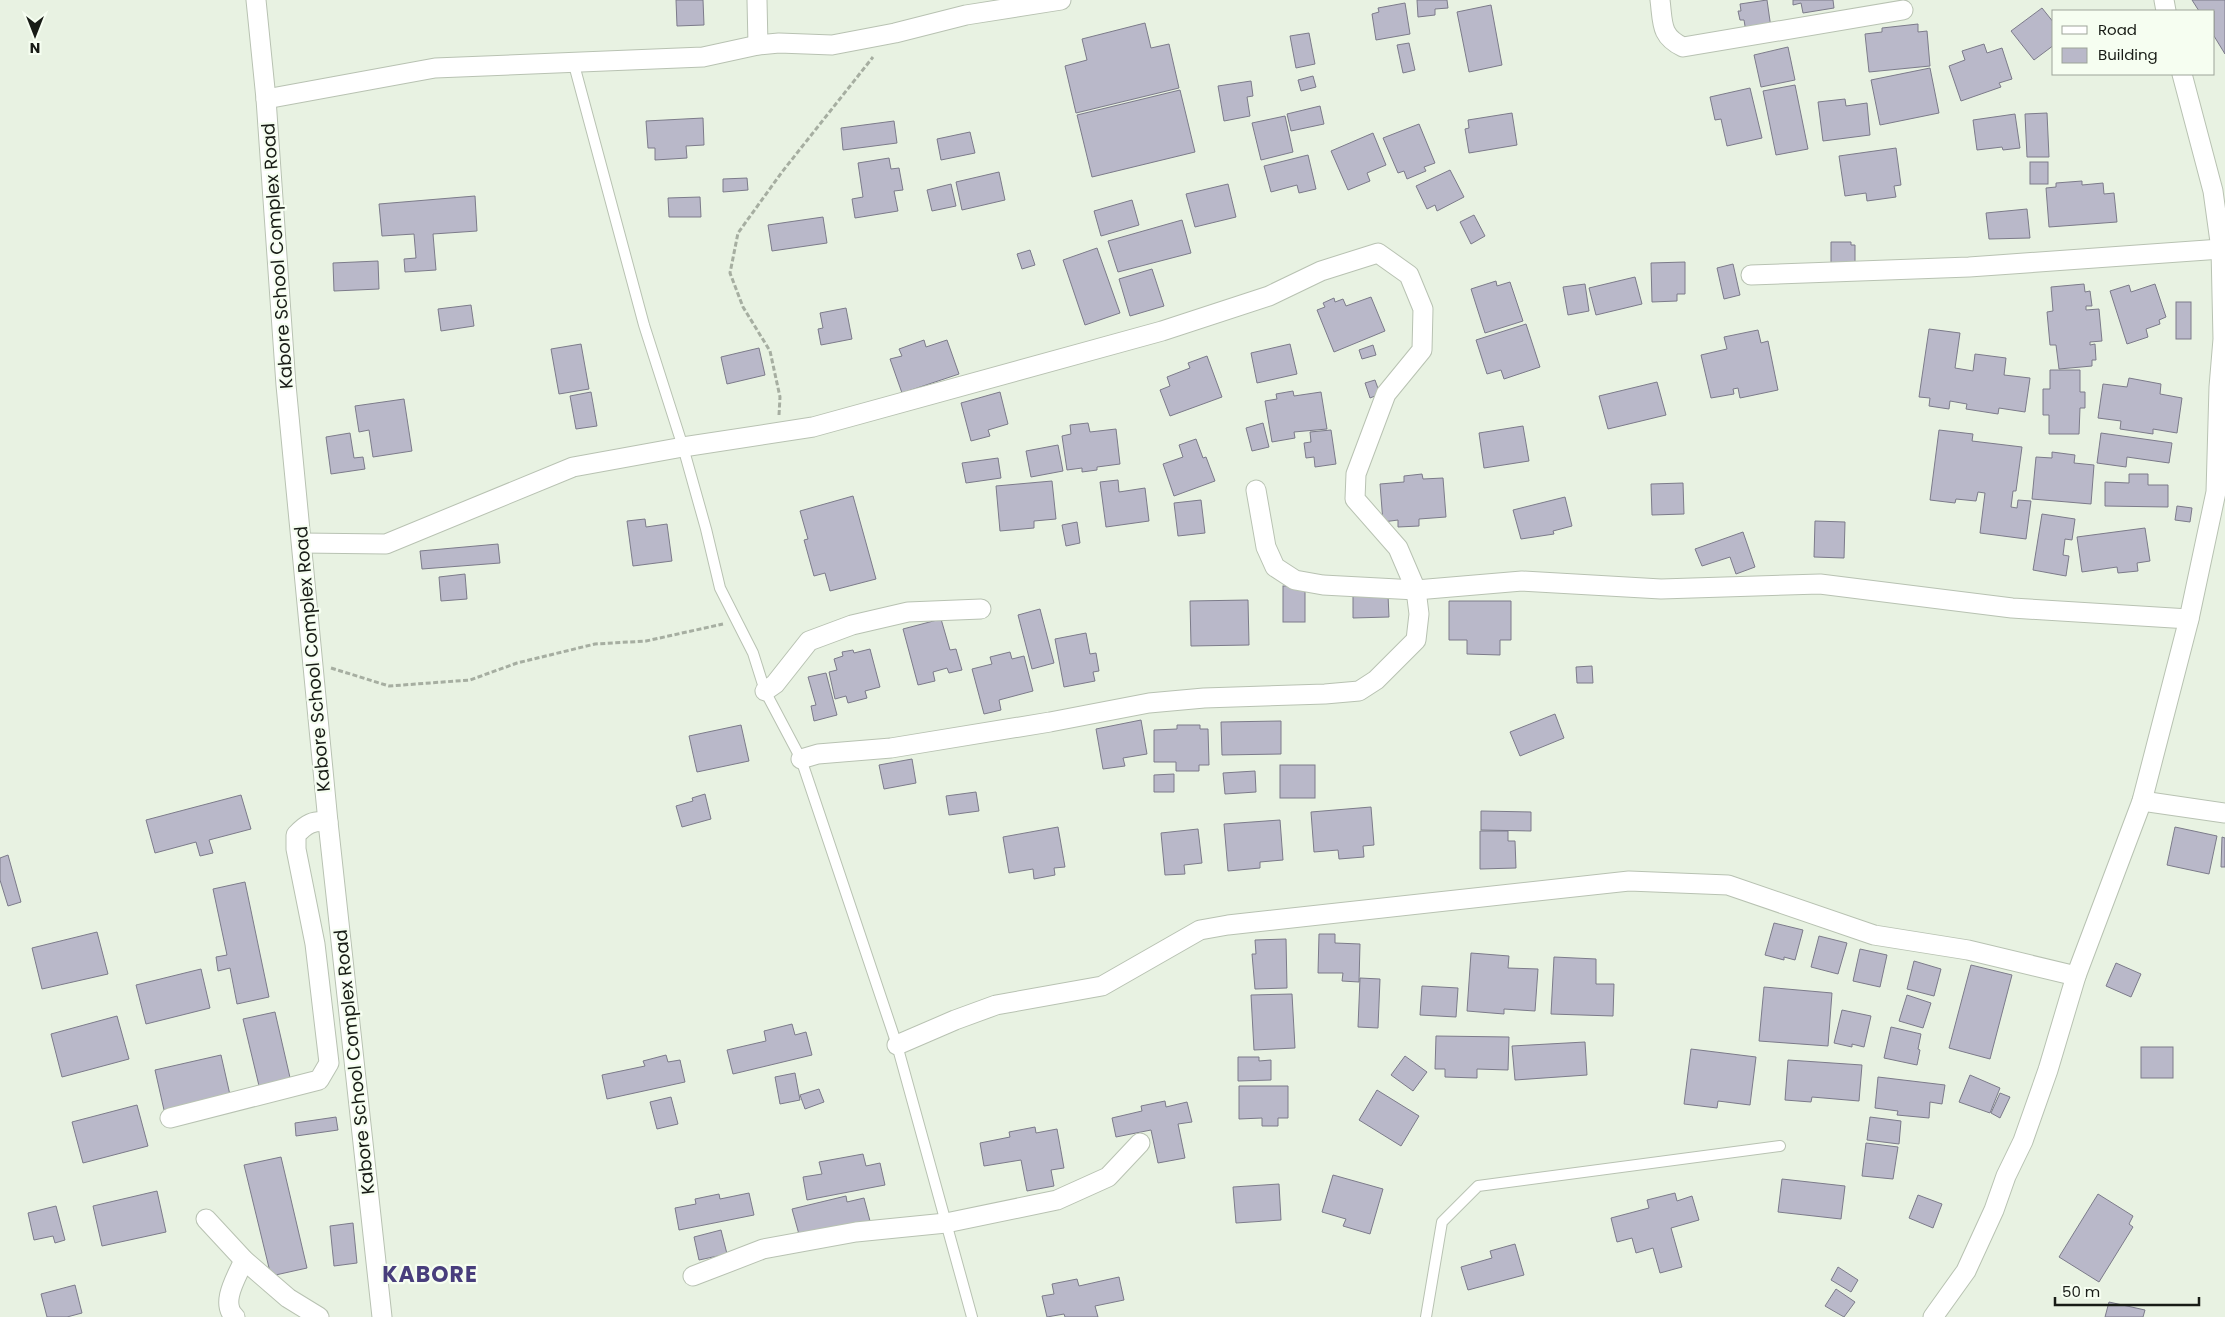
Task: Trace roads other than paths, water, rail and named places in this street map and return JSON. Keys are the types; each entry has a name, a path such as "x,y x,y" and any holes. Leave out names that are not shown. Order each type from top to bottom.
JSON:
{"street":[{"name":"Kabore School Complex Road","path":"256,0 266,99 286,385 328,822 382,1317"},
{"path":"757,0 758,45"},
{"path":"266,99 435,68 703,57 758,45 832,45 895,33 966,15 1061,0"},
{"path":"1660,0 1664,31 1670,41 1684,47 1903,10"},
{"path":"1933,1317 1966,1271 1994,1210 2006,1176 2023,1141 2048,1070 2076,976 2142,802 2221,492 2219,387 2223,339 2221,249 2212,191 2182,75"},
{"path":"1752,275 1969,267 2221,249"},
{"path":"302,543 386,544 573,467 683,447 813,427 1162,331 1269,296 1322,271 1378,253 1409,275 1423,309 1422,350 1386,394 1356,474 1354,500 1398,548 1416,590 1419,614 1416,640 1376,680 1359,691 1204,698 1149,703 1050,722 891,748 818,754 801,759"},
{"path":"1256,490 1266,547 1275,567 1296,580 1323,585 1416,590 1522,581 1661,589 1820,584 2012,608 2189,619"},
{"path":"765,691 775,684 780,675 809,641 852,625 908,612 981,609"},
{"path":"2142,802 2225,813"},
{"path":"170,1118 319,1080 328,1063 315,944 296,849 296,835 304,826 316,820 328,822"},
{"path":"897,1045 996,1005 1102,986 1200,930 1228,925 1628,880 1728,885 1874,935 1968,950 2076,976"},
{"path":"693,1276 763,1249 856,1232 946,1223 1057,1200 1108,1177 1140,1143"},
{"path":"206,1219 244,1260 288,1298 319,1317"},
{"path":"235,1317 230,1313 228,1299 244,1260"}],"lane":[{"path":"573,61 644,325 683,447 720,588 753,654 765,691 801,759 897,1045 972,1317"},
{"path":"1426,1317 1442,1222 1478,1186 1780,1146"}],"district":[{"name":"KABORE","path":"430,1274"}]}
